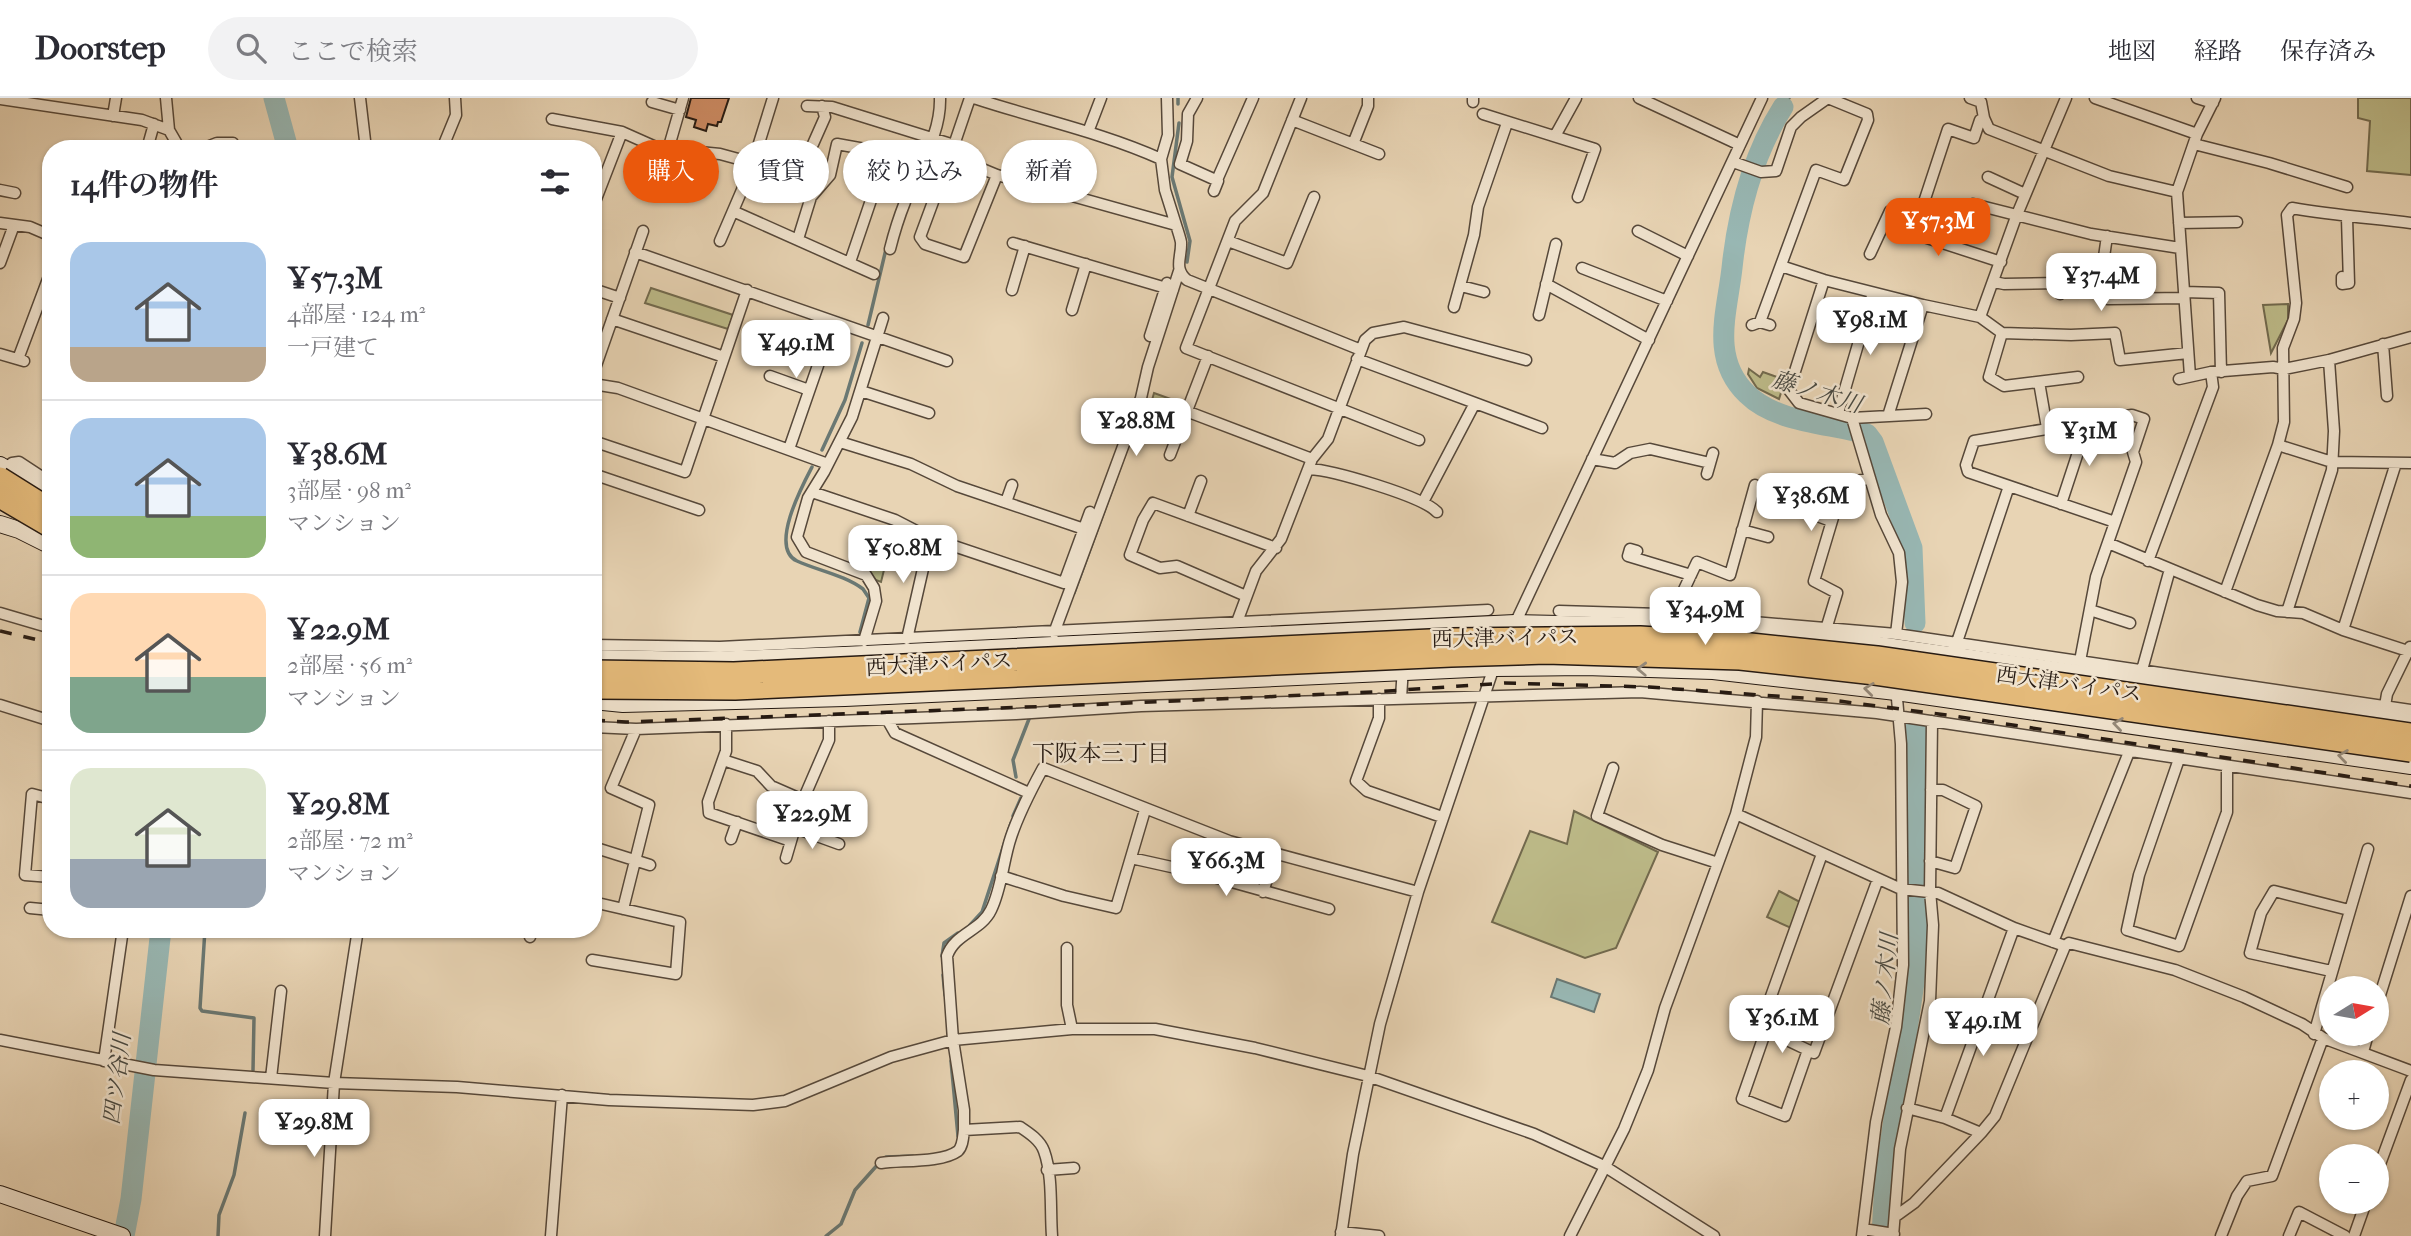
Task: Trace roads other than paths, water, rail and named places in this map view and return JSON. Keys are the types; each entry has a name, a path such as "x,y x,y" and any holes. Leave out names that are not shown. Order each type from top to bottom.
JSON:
{"highway":[{"path":"5,472 42,503"},
{"path":"0,498 42,522"},
{"name":"西大津バイパス","path":"602,671 734,673 1451,639 1640,637 1741,643 1877,657 2411,734"},
{"name":"西大津バイパス","path":"602,688 735,689 1451,656 1638,654 1740,659 1875,674 2411,751"}],"street":[{"path":"113,116 116,98"},
{"path":"166,98 169,130 175,140"},
{"path":"360,98 365,140"},
{"path":"446,140 456,115 455,98"},
{"path":"671,140 683,98"},
{"path":"760,140 773,98"},
{"path":"890,249 905,200 933,138 940,98"},
{"path":"957,140 972,98 1119,140 1161,159"},
{"path":"1088,132 1101,98"},
{"path":"1150,336 1169,288 1179,271 1181,240 1165,190 1161,159 1168,135 1167,98"},
{"path":"1197,98 1188,114 1188,141 1181,164 1215,186 1253,98"},
{"path":"1301,98 1263,193 1236,221 1186,348 1340,406 1419,440"},
{"path":"1353,144 1368,106 1368,98"},
{"path":"1555,136 1575,98"},
{"path":"1379,1236 1341,1234 1368,1076 1418,892 1466,745 1493,668 1762,98"},
{"path":"1733,162 1761,172 1776,171 1787,133 1801,117 1828,98 1854,103 1867,114 1868,120 1844,180 1816,170 1761,324"},
{"path":"1970,98 1981,102 1989,129 2109,176 2177,192"},
{"path":"1980,317 2025,194 2066,98"},
{"path":"2095,98 2259,162 2347,187"},
{"path":"2197,98 2214,101 2195,139 2177,192 2188,353 2184,377 2273,367 2284,369 2329,360 2411,337"},
{"path":"0,99 113,116 154,124 169,130"},
{"path":"1642,99 1740,145"},
{"path":"652,102 680,110"},
{"path":"807,106 832,107 936,140"},
{"path":"815,140 825,117 822,106"},
{"path":"1167,113 1188,114"},
{"path":"1483,114 1595,149 1578,197"},
{"path":"1924,202 1948,129 1974,138 1980,120 1984,118"},
{"path":"552,120 622,132 640,140"},
{"path":"1292,120 1379,154"},
{"path":"1454,307 1478,207 1507,123"},
{"path":"150,140 154,124"},
{"path":"602,184 622,132"},
{"path":"797,239 811,197 830,175 837,144 887,153 850,262"},
{"path":"987,169 997,174 1176,226"},
{"path":"987,199 997,174"},
{"path":"1988,177 2025,194"},
{"path":"0,190 15,193"},
{"path":"1228,241 1287,263 1314,197"},
{"path":"720,241 737,203"},
{"path":"933,203 920,237 925,244 964,257 985,203"},
{"path":"1973,204 2016,217 2180,248"},
{"path":"2225,592 2284,422 2283,348 2294,319 2296,303 2287,215 2292,208 2347,218 2362,217 2411,223"},
{"path":"1870,254 1890,211"},
{"path":"734,212 874,274"},
{"path":"2342,277 2342,284 2348,284 2347,218"},
{"path":"2179,223 2237,222"},
{"path":"0,223 30,227 42,232"},
{"path":"1884,224 2001,262"},
{"path":"0,262 14,225"},
{"path":"602,348 643,231"},
{"path":"1638,231 1688,256"},
{"path":"2107,236 2103,264 2108,299 2219,293 2213,387 2148,561"},
{"path":"1013,243 1169,288"},
{"path":"1539,315 1556,244"},
{"path":"1012,289 1025,246"},
{"path":"635,252 947,361"},
{"path":"1072,310 1086,264"},
{"path":"1781,265 1873,293 1980,317 2002,333 2115,333 2120,360 2188,353"},
{"path":"1582,268 1667,300"},
{"path":"1179,271 1187,279 1210,290 1359,355 1542,428"},
{"path":"1824,280 1789,390 1799,403 1838,413 1852,421 1926,414"},
{"path":"1994,282 2059,283"},
{"path":"1546,284 1649,340"},
{"path":"1461,286 1484,292"},
{"path":"1054,633 1141,398 1169,288"},
{"path":"602,443 685,472 747,290"},
{"path":"602,292 620,298"},
{"path":"1838,413 1873,293"},
{"path":"0,354 21,360 42,298"},
{"path":"1888,416 1923,305"},
{"path":"864,641 876,601 874,588 866,575 806,552 797,537 808,498 840,442 861,391 883,318"},
{"path":"612,319 724,357"},
{"path":"789,449 833,322"},
{"path":"1237,622 1256,570 1276,548 1310,464 1328,439 1365,340 1373,332 1405,327 1526,360"},
{"path":"2002,333 1989,377 2004,386 2078,377"},
{"path":"2383,344 2387,396"},
{"path":"1170,455 1208,356"},
{"path":"2287,612 2332,470 2334,431 2329,360"},
{"path":"770,376 809,390"},
{"path":"2039,382 2047,428"},
{"path":"602,385 618,388 704,417 828,464"},
{"path":"861,391 929,413"},
{"path":"1423,502 1475,403"},
{"path":"1186,411 1310,464 1423,502 1437,512"},
{"path":"2080,661 2096,577 2136,462 2133,452 2144,419 2132,415 1974,441 1966,465 1968,472 2115,522"},
{"path":"1852,421 1881,515 1899,553 1902,582 1896,692 1902,770 1903,944 1898,1014 1877,1122 1862,1233 1893,1235 1900,1149 1930,1001 1933,925 1928,891 1935,722 1944,699 1955,650 2009,486"},
{"path":"2061,504 2088,422"},
{"path":"840,442 911,464 957,486 1084,529"},
{"path":"2278,444 2332,463 2411,463"},
{"path":"1592,459 1615,463 1630,453 1656,449 1710,464"},
{"path":"0,503 5,472 12,463 19,462 42,477"},
{"path":"2343,630 2396,463"},
{"path":"5,472 42,490"},
{"path":"602,477 699,510"},
{"path":"1827,626 1837,593 1814,581 1831,522 1843,484 1870,478"},
{"path":"1188,516 1201,481"},
{"path":"1006,502 1012,485"},
{"path":"1672,615 1698,562 1730,575 1755,485"},
{"path":"812,492 895,520 930,538 1064,583 1090,512"},
{"path":"1246,596 1177,566 1160,568 1130,555 1143,520 1153,503 1276,548"},
{"path":"1809,513 1831,522"},
{"path":"0,524 42,542"},
{"path":"1742,530 1768,537"},
{"path":"907,639 930,538"},
{"path":"2108,543 2257,606 2303,613 2343,630 2410,649 2387,694 2385,706"},
{"path":"1637,551 1630,549 1628,555 1691,575"},
{"path":"2142,670 2169,569"},
{"path":"1459,618 1488,610"},
{"path":"2090,610 2130,622"},
{"path":"1559,611 1827,626 1883,639"},
{"path":"0,613 42,625"},
{"path":"602,658 708,660 843,649 1459,618 1515,623 1614,614 1672,615 1723,620"},
{"path":"1401,698 1404,672 1402,621"},
{"path":"602,645 843,649 864,641 1029,640 1054,633 1237,622 1358,623"},
{"path":"1753,622 2411,710"},
{"path":"1026,713 1034,688 1029,640"},
{"path":"843,649 846,721"},
{"path":"1955,650 2080,661 2227,686"},
{"path":"602,702 623,704 845,698 1493,668 1584,667 1713,671 1896,692 2411,766"},
{"path":"602,727 636,729 846,721 1141,706 1640,692 1898,716 2411,793"},
{"path":"1379,699 1379,718 1356,781 1367,791 1442,817"},
{"path":"1570,1236 1624,1129 1648,1070 1665,1008 1736,814 1756,737 1757,701"},
{"path":"0,705 42,718"},
{"path":"2372,706 2411,720"},
{"path":"887,719 895,733 1029,793"},
{"path":"786,858 803,800 829,740 829,721"},
{"path":"726,724 726,751 708,802 709,813 792,841"},
{"path":"623,909 649,805 611,788 636,729"},
{"path":"2053,942 2129,752"},
{"path":"2179,759 2139,875 2127,930 2179,946"},
{"path":"723,760 757,771 771,786 803,800"},
{"path":"2175,970 2179,946 2227,812 2227,766"},
{"path":"881,1163 957,1152 961,1146 964,1110 953,1040 947,956 951,944 983,921 991,910 1010,838 1029,793 1044,768 1229,841 1418,892"},
{"path":"1613,768 1597,816 1662,845 1718,863"},
{"path":"1930,860 1955,868 1976,806 1943,790 1931,790"},
{"path":"42,797 32,794 25,875 42,876"},
{"path":"1001,876 1065,896 1116,908 1145,810"},
{"path":"1736,814 1904,890 1928,891 2014,928 2065,946"},
{"path":"731,839 737,822"},
{"path":"795,828 839,844"},
{"path":"2221,1236 2237,1196 2247,1181 2272,1176 2318,1036 2331,971 2368,849"},
{"path":"602,850 650,865"},
{"path":"1264,892 1275,853"},
{"path":"1822,854 1760,1027 1814,1053 1878,878"},
{"path":"1131,858 1203,874 1329,909"},
{"path":"2331,971 2250,953 2261,913 2274,891 2349,910"},
{"path":"2386,976 2411,896"},
{"path":"592,960 676,974 680,922 602,904"},
{"path":"30,908 42,910"},
{"path":"1945,1118 2014,928"},
{"path":"104,1061 122,938"},
{"path":"324,1236 334,1083 356,938"},
{"path":"1896,1216 1914,1203 1995,1116 2065,946 2069,943 2175,970 2244,997 2302,1024 2318,1036 2411,1071"},
{"path":"1067,948 1067,1006 1072,1029"},
{"path":"271,1078 281,991"},
{"path":"0,1040 154,1070 334,1083 457,1087 609,1100 739,1105 773,1103 808,1094 891,1057 953,1040 1072,1029 1155,1030 1196,1035 1368,1076 1534,1134 1604,1166 1714,1236"},
{"path":"1766,1030 1742,1099 1785,1116 1808,1050"},
{"path":"2363,1052 2365,1046"},
{"path":"2387,1144 2411,1080"},
{"path":"551,1236 562,1095"},
{"path":"1907,1108 1945,1118 1981,1133"},
{"path":"964,1130 1020,1127 1029,1132 1044,1150 1052,1236"},
{"path":"1047,1170 1074,1168"},
{"path":"0,1194 113,1234"},
{"path":"2289,1236 2299,1212 2345,1236"},
{"path":"2354,1236 2362,1214"}],"water":[{"path":"1557,979 1600,994 1594,1012 1551,997"}],"waterway":[{"name":"四ツ谷川","path":"274,98 286,140"},
{"path":"1178,98 1178,104"},
{"name":"藤ノ木川","path":"1783,107 1789,98"},
{"name":"藤ノ木川","path":"1783,107 1755,164 1738,226 1725,318 1728,365 1747,394 1759,404 1804,421 1867,434 1873,442 1912,548 1915,623"},
{"path":"1179,123 1172,177 1190,241 1187,262"},
{"path":"868,325 886,249"},
{"path":"822,450 845,400 862,343"},
{"path":"1074,593 1146,396"},
{"path":"812,467 790,516 786,544 789,554 797,561 863,589 869,598 860,632"},
{"path":"1016,777 1013,760 1029,719"},
{"name":"藤ノ木川","path":"1882,1236 1885,1180 1917,962 1916,725"},
{"path":"1013,816 1021,798"},
{"path":"970,925 982,912 1011,823"},
{"path":"942,956 944,943 958,933"},
{"name":"四ツ谷川","path":"124,1236 131,1199 160,938"},
{"path":"204,938 200,1008 202,1011 254,1018 253,1070"},
{"path":"943,975 945,995"},
{"path":"951,1061 958,1136"},
{"path":"218,1236 219,1215 234,1175 245,1113"},
{"path":"886,1157 913,1156"},
{"path":"826,1236 841,1224 855,1190 880,1162"}],"railway":[{"path":"0,631 42,641"},
{"path":"602,721 626,722 1107,704 1505,683 1649,687 1831,700 1954,716 2411,786"}],"district":[{"name":"下阪本三丁目","path":"1101,753"}]}
